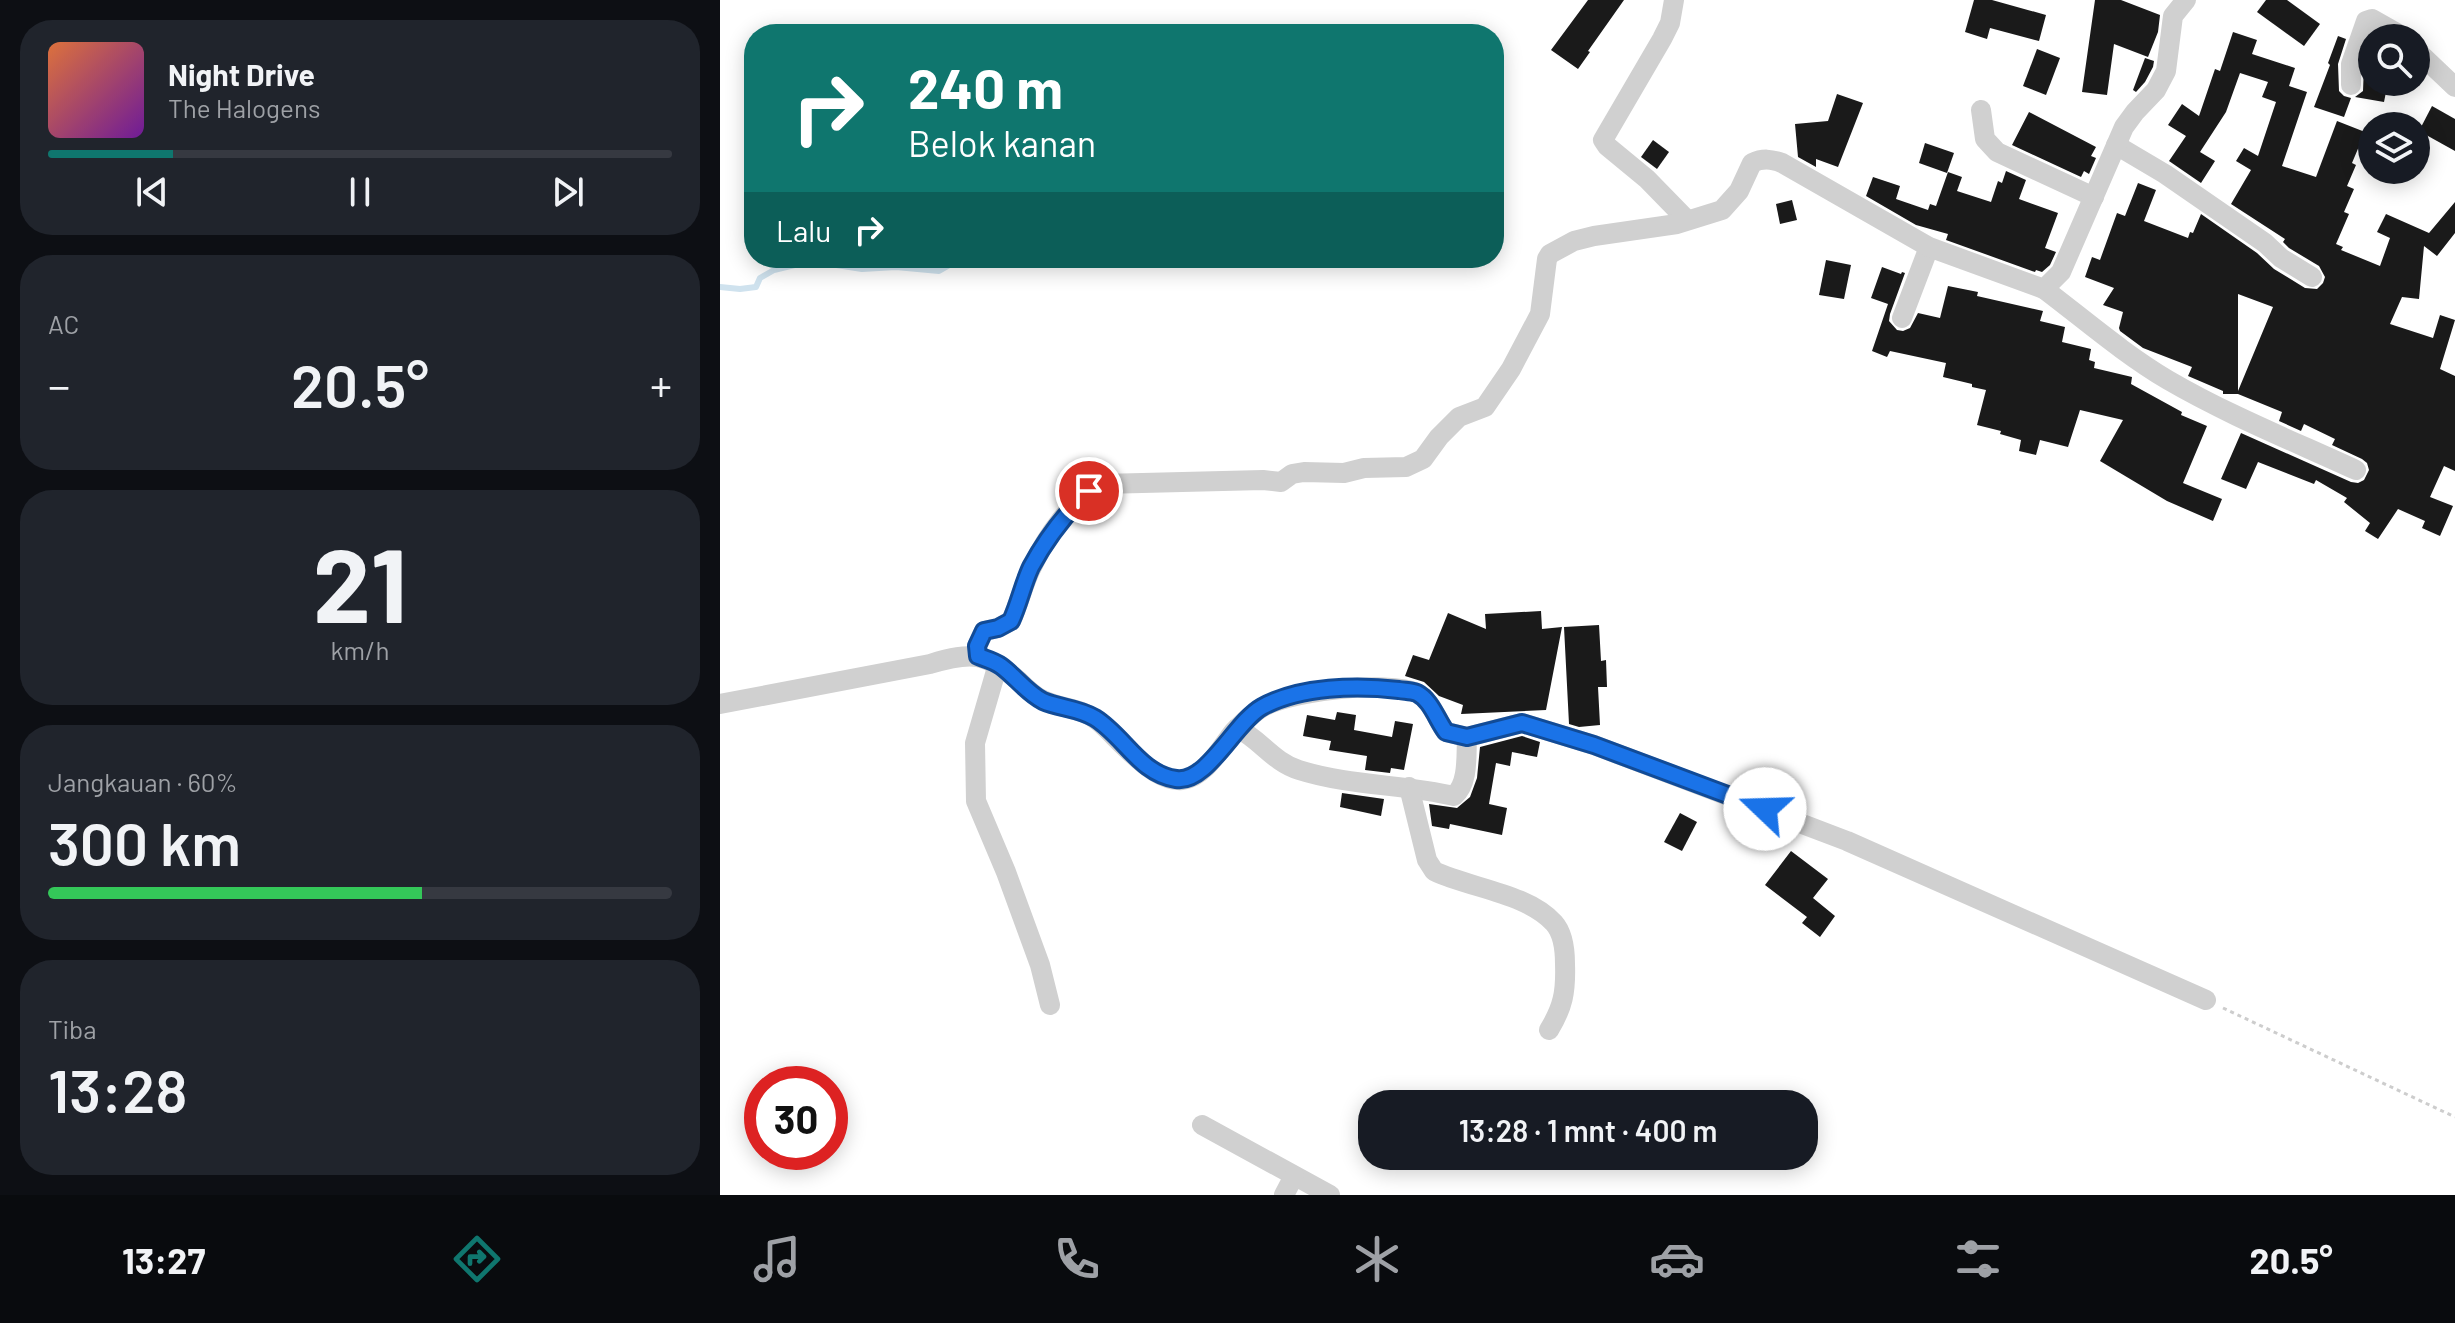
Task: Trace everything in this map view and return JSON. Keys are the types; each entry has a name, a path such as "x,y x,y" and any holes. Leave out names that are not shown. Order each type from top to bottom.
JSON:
{"street":[{"path":"1674,0 1670,23 1662,39 1603,140 1653,185 1682,222"},
{"path":"2044,289 2061,272 2116,145 2166,71 2173,16 2186,0"},
{"path":"2369,0 2391,24"},
{"path":"2351,85 2351,64 2358,44"},
{"path":"2430,64 2455,87"},
{"path":"1981,110 1985,139 1997,152 2094,197"},
{"path":"2116,145 2165,174 2312,277"},
{"path":"2206,1000 1847,841 1594,745 1522,723 1467,737 1446,732 1428,702 1416,692 1339,688 1295,695 1261,707 1237,728 1201,772 1184,780 1172,779 1144,765 1097,719 1041,700 988,660 977,646 984,631 1011,621 1030,569 1059,525 1089,491 1102,484 1281,482 1292,474 1304,472 1344,473 1364,468 1406,467 1423,459 1459,417 1485,407 1511,369 1540,314 1550,254 1574,241 1654,228 1722,210 1739,191 1752,163 1760,159 1782,163 1929,247 2044,289 2123,350 2167,379 2356,470"},
{"path":"1902,318 1929,247"},
{"path":"720,704 955,657 988,660"},
{"path":"988,660 975,743 976,801 1040,965 1050,1005"},
{"path":"1237,728 1252,736 1272,756 1297,769 1454,796 1458,793 1465,770 1467,737"},
{"path":"1409,787 1427,860 1434,871 1520,901 1555,924 1564,948 1563,1002 1549,1030"},
{"path":"1202,1125 1330,1195"},
{"path":"1284,1195 1294,1176"}],"path":[{"path":"2206,1000 2455,1117"}],"building":[{"path":"1588,0 1624,0 1578,69 1551,50"},
{"path":"1974,0 1992,0 2046,15 2039,41 1990,28 1987,39 1965,32"},
{"path":"2095,0 2121,0 2160,15 2158,32 2148,57 2114,44 2107,95 2082,92"},
{"path":"2266,0 2287,0 2320,24 2304,46 2257,12"},
{"path":"2233,32 2257,40 2252,54 2295,68 2289,86 2307,92 2282,166 2316,177 2337,121 2358,129 2358,149 2352,163 2356,165 2347,186 2354,189 2344,212 2349,214 2336,244 2343,247 2341,250 2380,266 2390,238 2377,232 2386,214 2429,233 2455,202 2455,233 2437,256 2424,246 2419,299 2402,297 2390,324 2433,338 2440,315 2455,320 2440,369 2455,376 2455,471 2444,466 2430,497 2453,506 2440,536 2422,528 2425,521 2398,509 2378,539 2365,531 2370,523 2344,502 2347,498 2316,480 2314,484 2258,462 2246,489 2221,479 2241,433 2351,482 2364,480 2369,470 2362,459 2332,445 2335,439 2304,424 2301,431 2279,421 2282,412 2238,394 2223,394 2223,391 2188,376 2192,367 2143,348 2120,331 2123,312 2103,305 2114,288 2085,277 2092,257 2100,260 2117,213 2125,216 2138,183 2156,190 2144,221 2188,238 2201,214 2257,253 2274,269 2305,288 2317,289 2323,283 2325,277 2319,266 2289,248 2283,242 2285,239 2231,204 2251,170 2236,161 2244,148 2258,156 2276,102 2262,97 2268,82 2240,73 2226,112 2200,152 2215,161 2201,183 2169,161 2186,136 2168,125 2182,104 2199,116 2215,69 2220,71","holes":["2238,294 2273,307 2238,391"]},
{"path":"2338,36 2346,39 2338,64 2339,91 2351,98 2344,117 2314,107"},
{"path":"2037,49 2060,58 2046,95 2023,86"},
{"path":"2145,58 2154,61 2153,67 2136,92 2133,90"},
{"path":"1837,94 1863,103 1838,167 1816,159 1816,167 1798,157 1795,124 1828,121"},
{"path":"2358,95 2385,96 2384,102 2355,97"},
{"path":"2432,106 2455,119 2455,151 2430,137 2429,112"},
{"path":"2029,112 2096,147 2091,156 2096,158 2089,174 2084,171 2081,177 2012,145"},
{"path":"1653,140 1669,152 1657,169 1641,157"},
{"path":"1925,143 1954,153 1947,173 1919,163"},
{"path":"2006,171 2026,180 2019,199 2058,213 2045,248 2056,252 2050,265 2042,272 1946,240 1948,234 1916,225 1866,196 1873,177 1900,186 1896,199 1928,210 1930,204 1936,206 1948,172 1962,177 1957,191 1991,202 1998,181 2002,183"},
{"path":"1792,200 1797,220 1780,224 1776,204"},
{"path":"1826,260 1851,265 1844,299 1819,295"},
{"path":"1882,267 1905,273 1889,321 1897,330 1910,328 1918,313 1940,318 1948,286 2043,311 2040,321 2065,327 2062,342 2091,349 2089,360 2095,362 2094,368 2132,377 2131,384 2182,412 2181,415 2207,426 2183,483 2222,499 2213,521 2167,501 2100,461 2123,420 2080,410 2068,447 2040,440 2036,455 2019,451 2021,440 1977,425 1986,390 1943,377 1946,363 1890,351 1887,357 1872,351 1888,304 1871,298"},
{"path":"1541,611 1542,629 1562,627 1546,710 1461,714 1463,705 1439,696 1424,682 1405,676 1413,655 1429,660 1448,613 1486,629 1485,614"},
{"path":"1599,625 1601,661 1606,660 1607,687 1598,687 1600,725 1579,727 1569,724 1564,627"},
{"path":"1337,712 1356,715 1354,730 1392,737 1395,721 1413,724 1404,770 1391,768 1390,773 1365,770 1367,756 1329,750 1331,741 1303,736 1307,715 1335,720"},
{"path":"1522,736 1540,742 1537,757 1512,752 1510,766 1496,763 1489,804 1507,808 1502,835 1450,824 1449,829 1432,826 1429,804 1457,808 1470,797 1477,778 1480,747"},
{"path":"1342,793 1384,799 1381,816 1340,807"},
{"path":"1680,813 1697,822 1682,851 1664,842"},
{"path":"1791,851 1828,879 1813,898 1835,916 1820,937 1802,923 1807,917 1765,885"}],"waterway":[{"path":"720,287 756,287 760,278 782,268"},
{"path":"856,268 879,268"},
{"path":"907,268 939,271 944,268"}],"route":[{"path":"1089,491 1074,505 1030,569 1011,621 984,631 977,646 978,656 998,664 1041,700 1097,719 1144,765 1172,779 1184,780 1201,772 1237,728 1261,707 1295,695 1339,688 1388,689 1416,692 1428,702 1446,732 1467,737 1522,723 1594,745 1765,809"}]}
